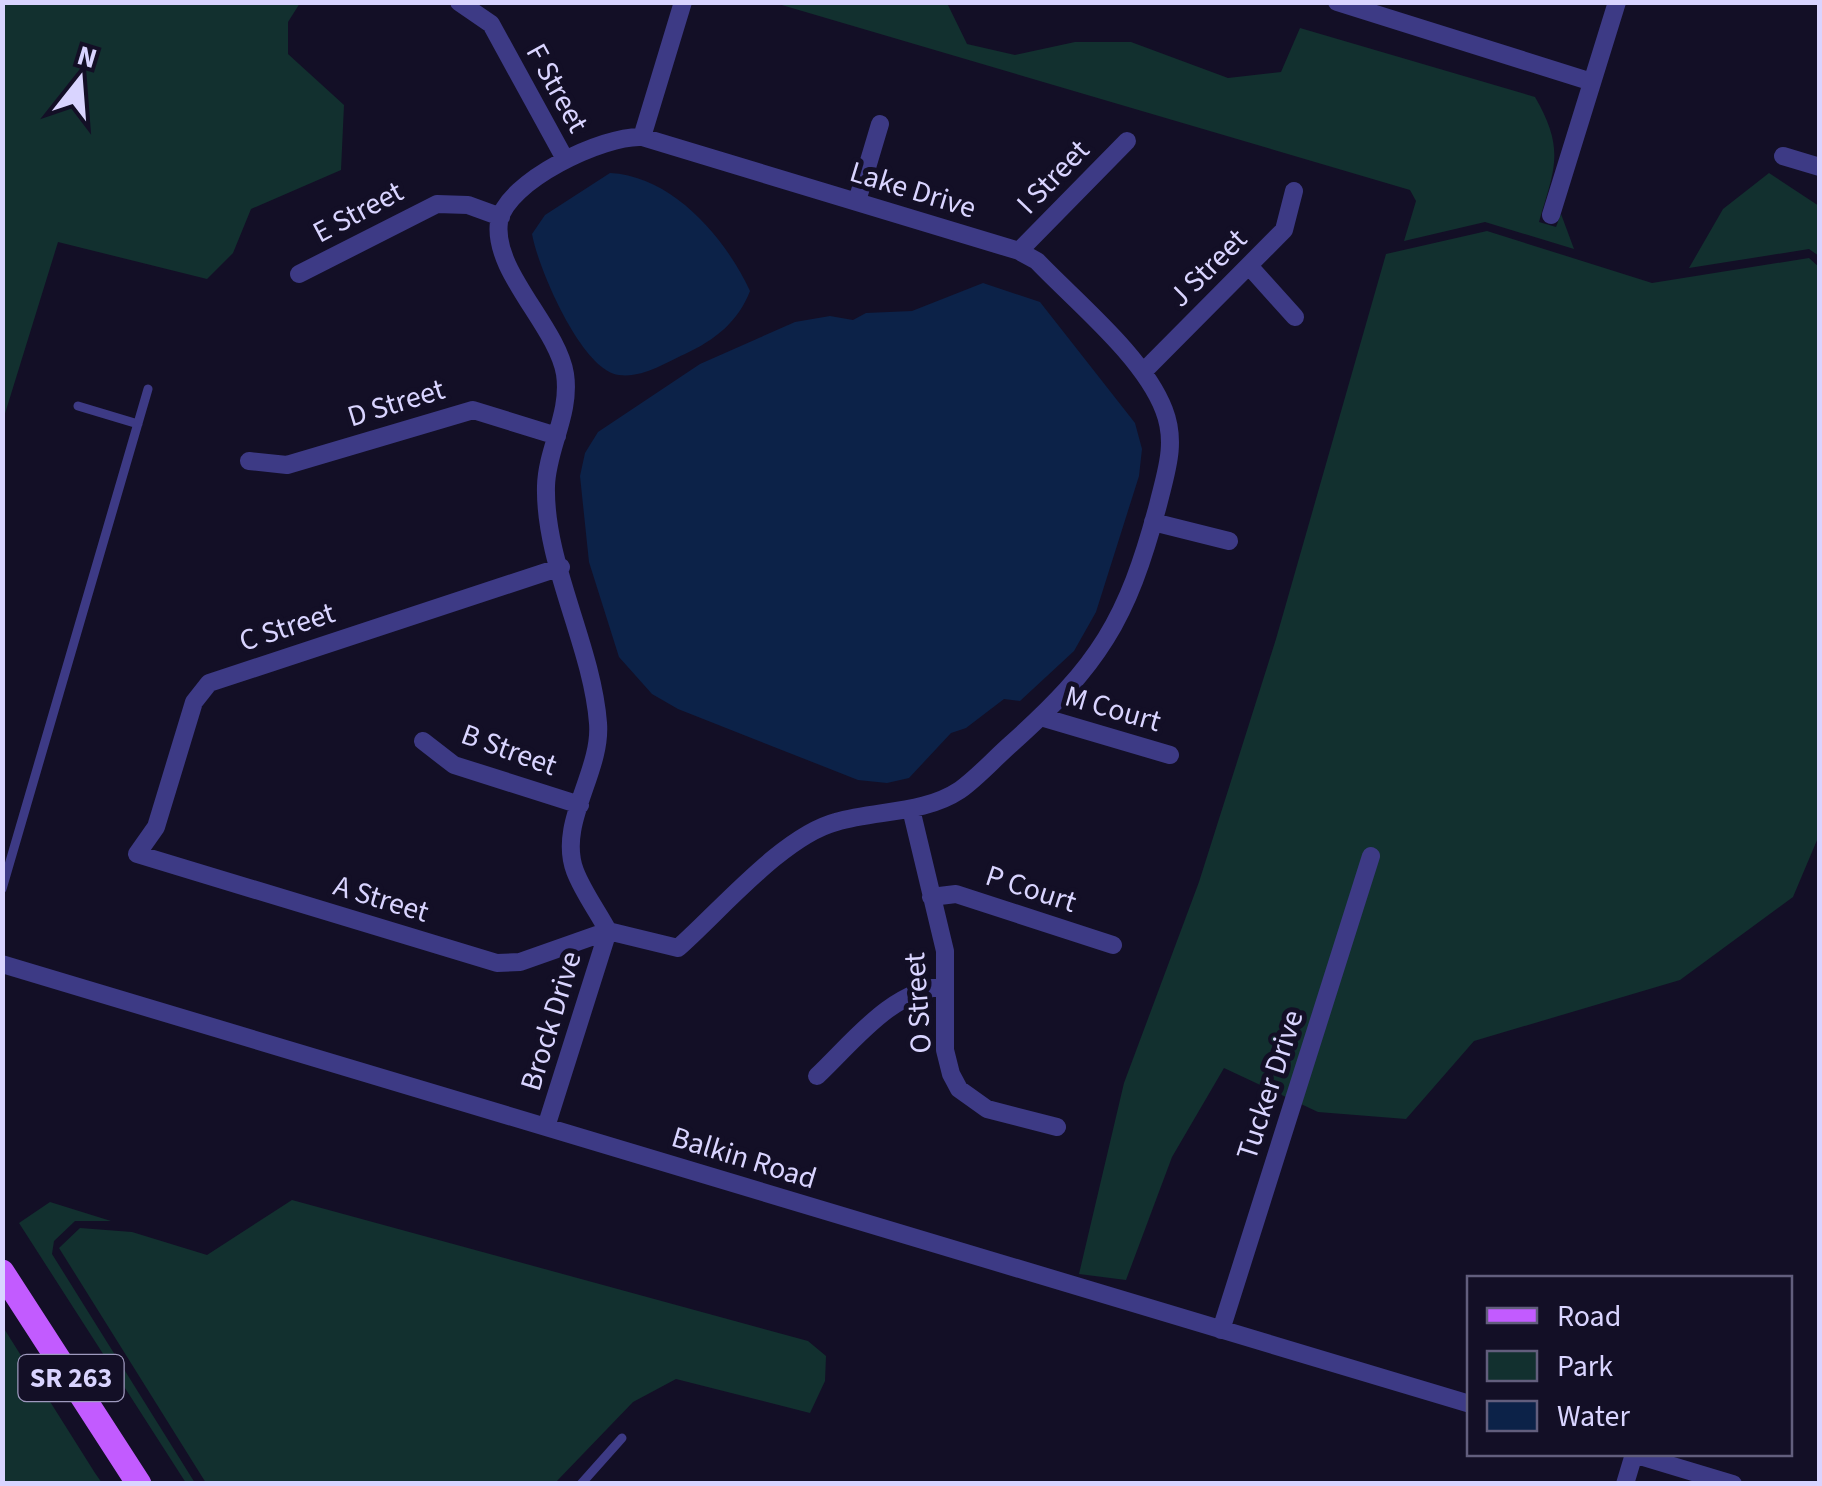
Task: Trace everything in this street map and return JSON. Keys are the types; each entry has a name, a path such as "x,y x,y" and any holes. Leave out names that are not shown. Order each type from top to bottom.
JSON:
{"main road":[{"name":"SR 263","path":"2,1272 139,1484"}],"street":[{"name":"F Street","path":"459,2 481,8 565,159"},
{"path":"642,137 683,2"},
{"path":"1337,2 1592,82"},
{"path":"1551,215 1617,2"},
{"path":"857,202 880,124"},
{"name":"Lake Drive","path":"501,217 509,202 565,159 614,139 642,137 1019,251 1037,261 1143,372 1166,412 1171,438 1171,455 1153,522 1110,636 1076,684 959,791 911,810 834,822 798,840 678,948 608,931"},
{"name":"I Street","path":"1019,251 1126,141"},
{"path":"1783,156 1820,167"},
{"name":"J Street","path":"1143,372 1284,230 1294,191"},
{"name":"E Street","path":"299,274 437,204 468,206 501,217"},
{"path":"501,217 500,240 513,272 562,363 564,405 546,488 598,725 592,774 580,805 573,842 574,868 608,931"},
{"path":"1250,267 1295,317"},
{"name":"D Street","path":"250,460 287,465 473,410 557,436"},
{"path":"1153,522 1229,541"},
{"name":"C Street","path":"137,854 156,827 194,702 209,683 561,567"},
{"name":"M Court","path":"1041,717 1170,754"},
{"name":"B Street","path":"423,741 454,765 580,805"},
{"name":"O Street","path":"911,810 945,951 946,1050 960,1089 986,1108 1057,1126"},
{"name":"A Street","path":"137,854 497,963 520,962 608,931"},
{"name":"Tucker Drive","path":"1221,1330 1371,856"},
{"name":"P Court","path":"931,897 956,894 1112,945"},
{"name":"Brock Drive","path":"546,1128 608,931"},
{"name":"Balkin Road","path":"2,964 1467,1403"},
{"path":"817,1076 892,1004 918,989 945,986"},
{"path":"1625,1484 1633,1456"},
{"path":"1641,1456 1733,1484"}],"lane":[{"path":"2,889 148,389"},
{"path":"78,406 138,424"},
{"path":"599,1484 584,1480 622,1438"}],"green space":[{"path":"3,2 300,3 288,22 288,54 344,105 341,170 251,209 233,253 207,279 58,242 3,420"},
{"path":"775,3 947,3 967,44 1015,55 1075,42 1131,42 1228,78 1281,72 1300,28 1535,97 1554,145 1553,172 1539,222 1556,227 1561,214 1574,249 1485,222 1404,241 1416,201 1410,190"},
{"path":"1769,173 1819,206 1819,256 1809,249 1689,268 1723,209"},
{"path":"1487,231 1652,283 1809,258 1820,268 1820,833 1793,897 1680,980 1474,1041 1406,1119 1318,1112 1224,1068 1172,1157 1126,1280 1079,1274 1124,1083 1199,882 1276,639 1386,254"},
{"path":"292,1200 808,1341 826,1356 825,1381 810,1413 676,1379 633,1402 555,1483 206,1483 59,1248 80,1228 132,1232 207,1255"},
{"path":"50,1202 111,1221 75,1221 54,1241 52,1254 195,1483 186,1483 19,1223"},
{"path":"3,1327 95,1473 102,1483 3,1483"}],"water":[{"path":"610,173 655,185 694,213 726,250 750,291 739,312 716,336 662,365 628,375 605,369 577,338 552,292 532,234 545,215"},
{"path":"983,283 1040,302 1135,423 1142,449 1139,476 1096,612 1074,651 1020,701 1004,699 966,728 951,733 909,778 887,783 858,780 678,709 652,694 619,657 589,562 580,476 585,453 598,432 700,364 795,322 830,316 853,320 866,313 912,311"}]}
